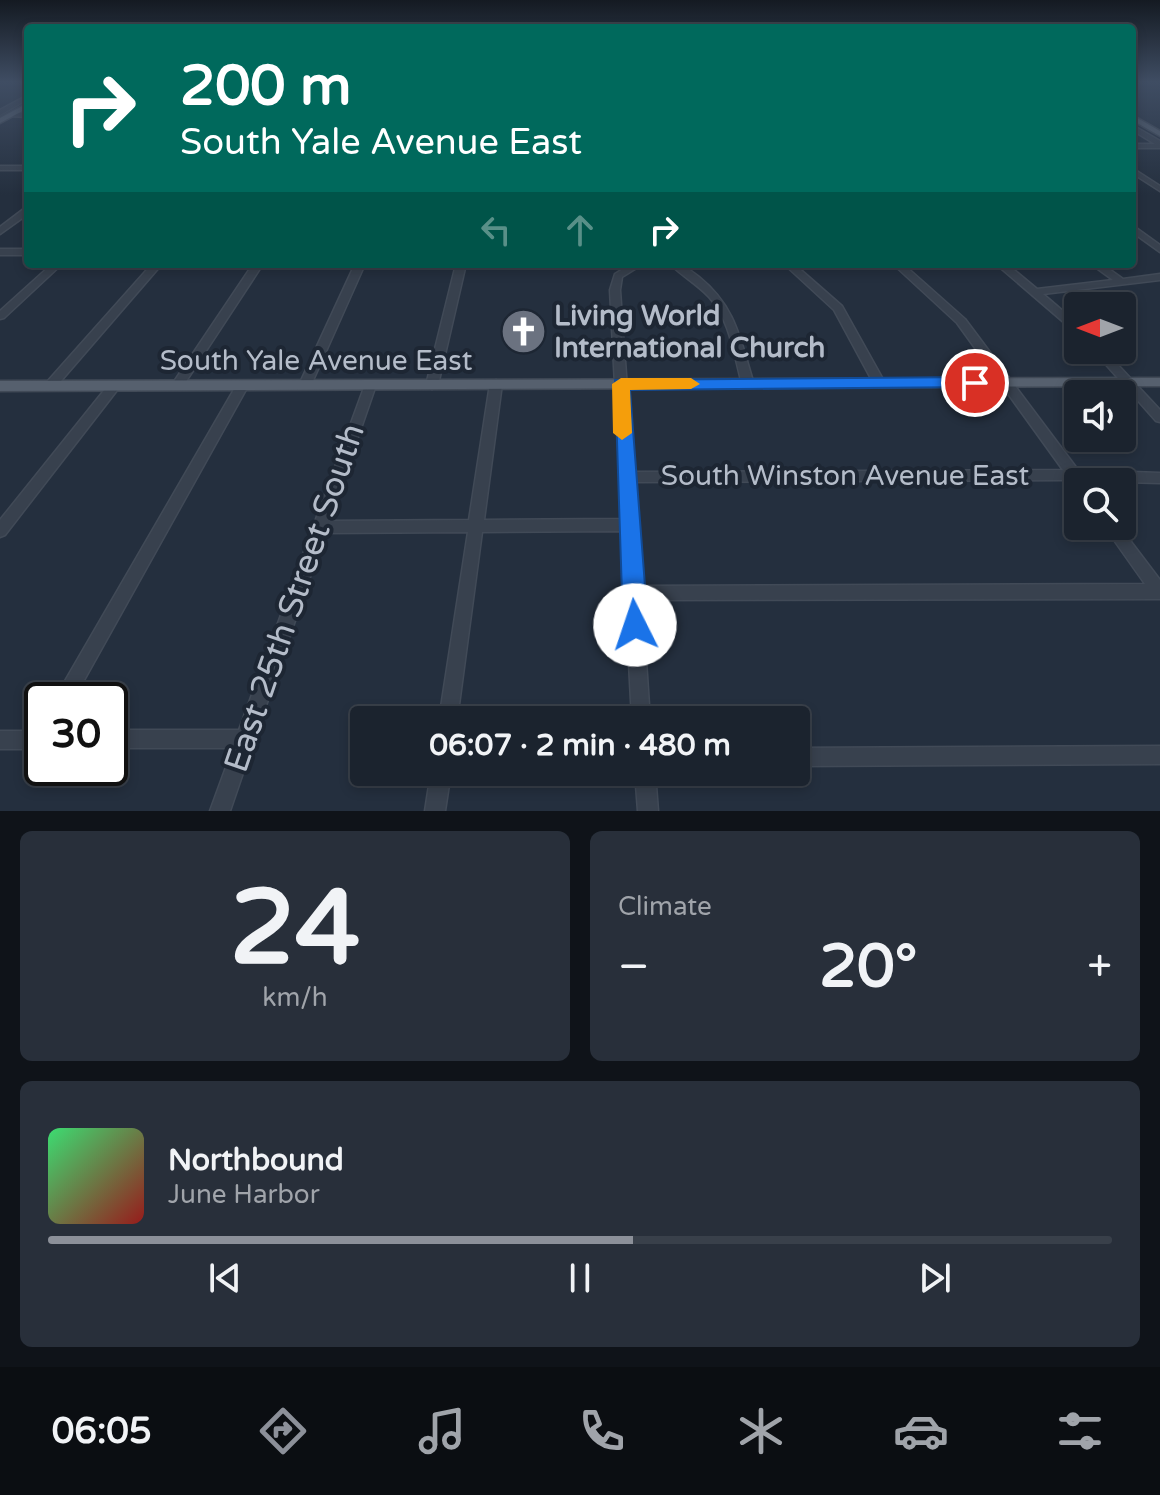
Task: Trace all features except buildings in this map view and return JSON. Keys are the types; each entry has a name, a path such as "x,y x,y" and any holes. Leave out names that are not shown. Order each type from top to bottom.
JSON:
{"main road":[{"path":"1136,125 1160,141"},
{"name":"South Yale Avenue East","path":"1136,382 1160,382"},
{"name":"South Yale Avenue East","path":"0,386 1064,383"}],"street":[{"path":"1136,145 1160,141"},
{"path":"1,169 24,168"},
{"path":"1136,173 1160,189"},
{"path":"0,231 24,213"},
{"path":"1136,231 1160,249"},
{"path":"0,252 24,252"},
{"path":"0,316 53,268"},
{"path":"50,386 153,268"},
{"path":"177,386 255,268"},
{"path":"305,385 358,268"},
{"path":"432,385 460,268"},
{"path":"629,268 623,271 616,283 640,706"},
{"path":"680,268 705,286 731,318 748,384"},
{"path":"793,268 838,308 879,383"},
{"path":"903,268 952,310 1069,468"},
{"path":"1006,268 1064,316"},
{"path":"1102,268 1122,282"},
{"path":"1038,292 1160,277"},
{"path":"1111,364 1126,380"},
{"path":"450,706 496,384"},
{"name":"East 25th Street South","path":"220,811 370,385"},
{"path":"0,531 114,386"},
{"path":"73,682 242,386"},
{"path":"1136,391 1160,418"},
{"name":"South Winston Avenue East","path":"625,477 1064,479"},
{"name":"South Winston Avenue East","path":"1136,478 1160,478"},
{"path":"320,527 629,525"},
{"path":"1121,540 1160,592"},
{"path":"633,593 1160,592"},
{"path":"0,740 24,739"},
{"path":"128,739 246,739"},
{"path":"810,757 1160,755"},
{"path":"435,811 439,786"},
{"path":"646,786 648,811"}],"slow traffic":[{"path":"622,433 621,384 691,384"}],"place":[{"name":"Living World International Church","path":"523,332"}],"route":[{"path":"635,625 621,384 975,383"}]}
